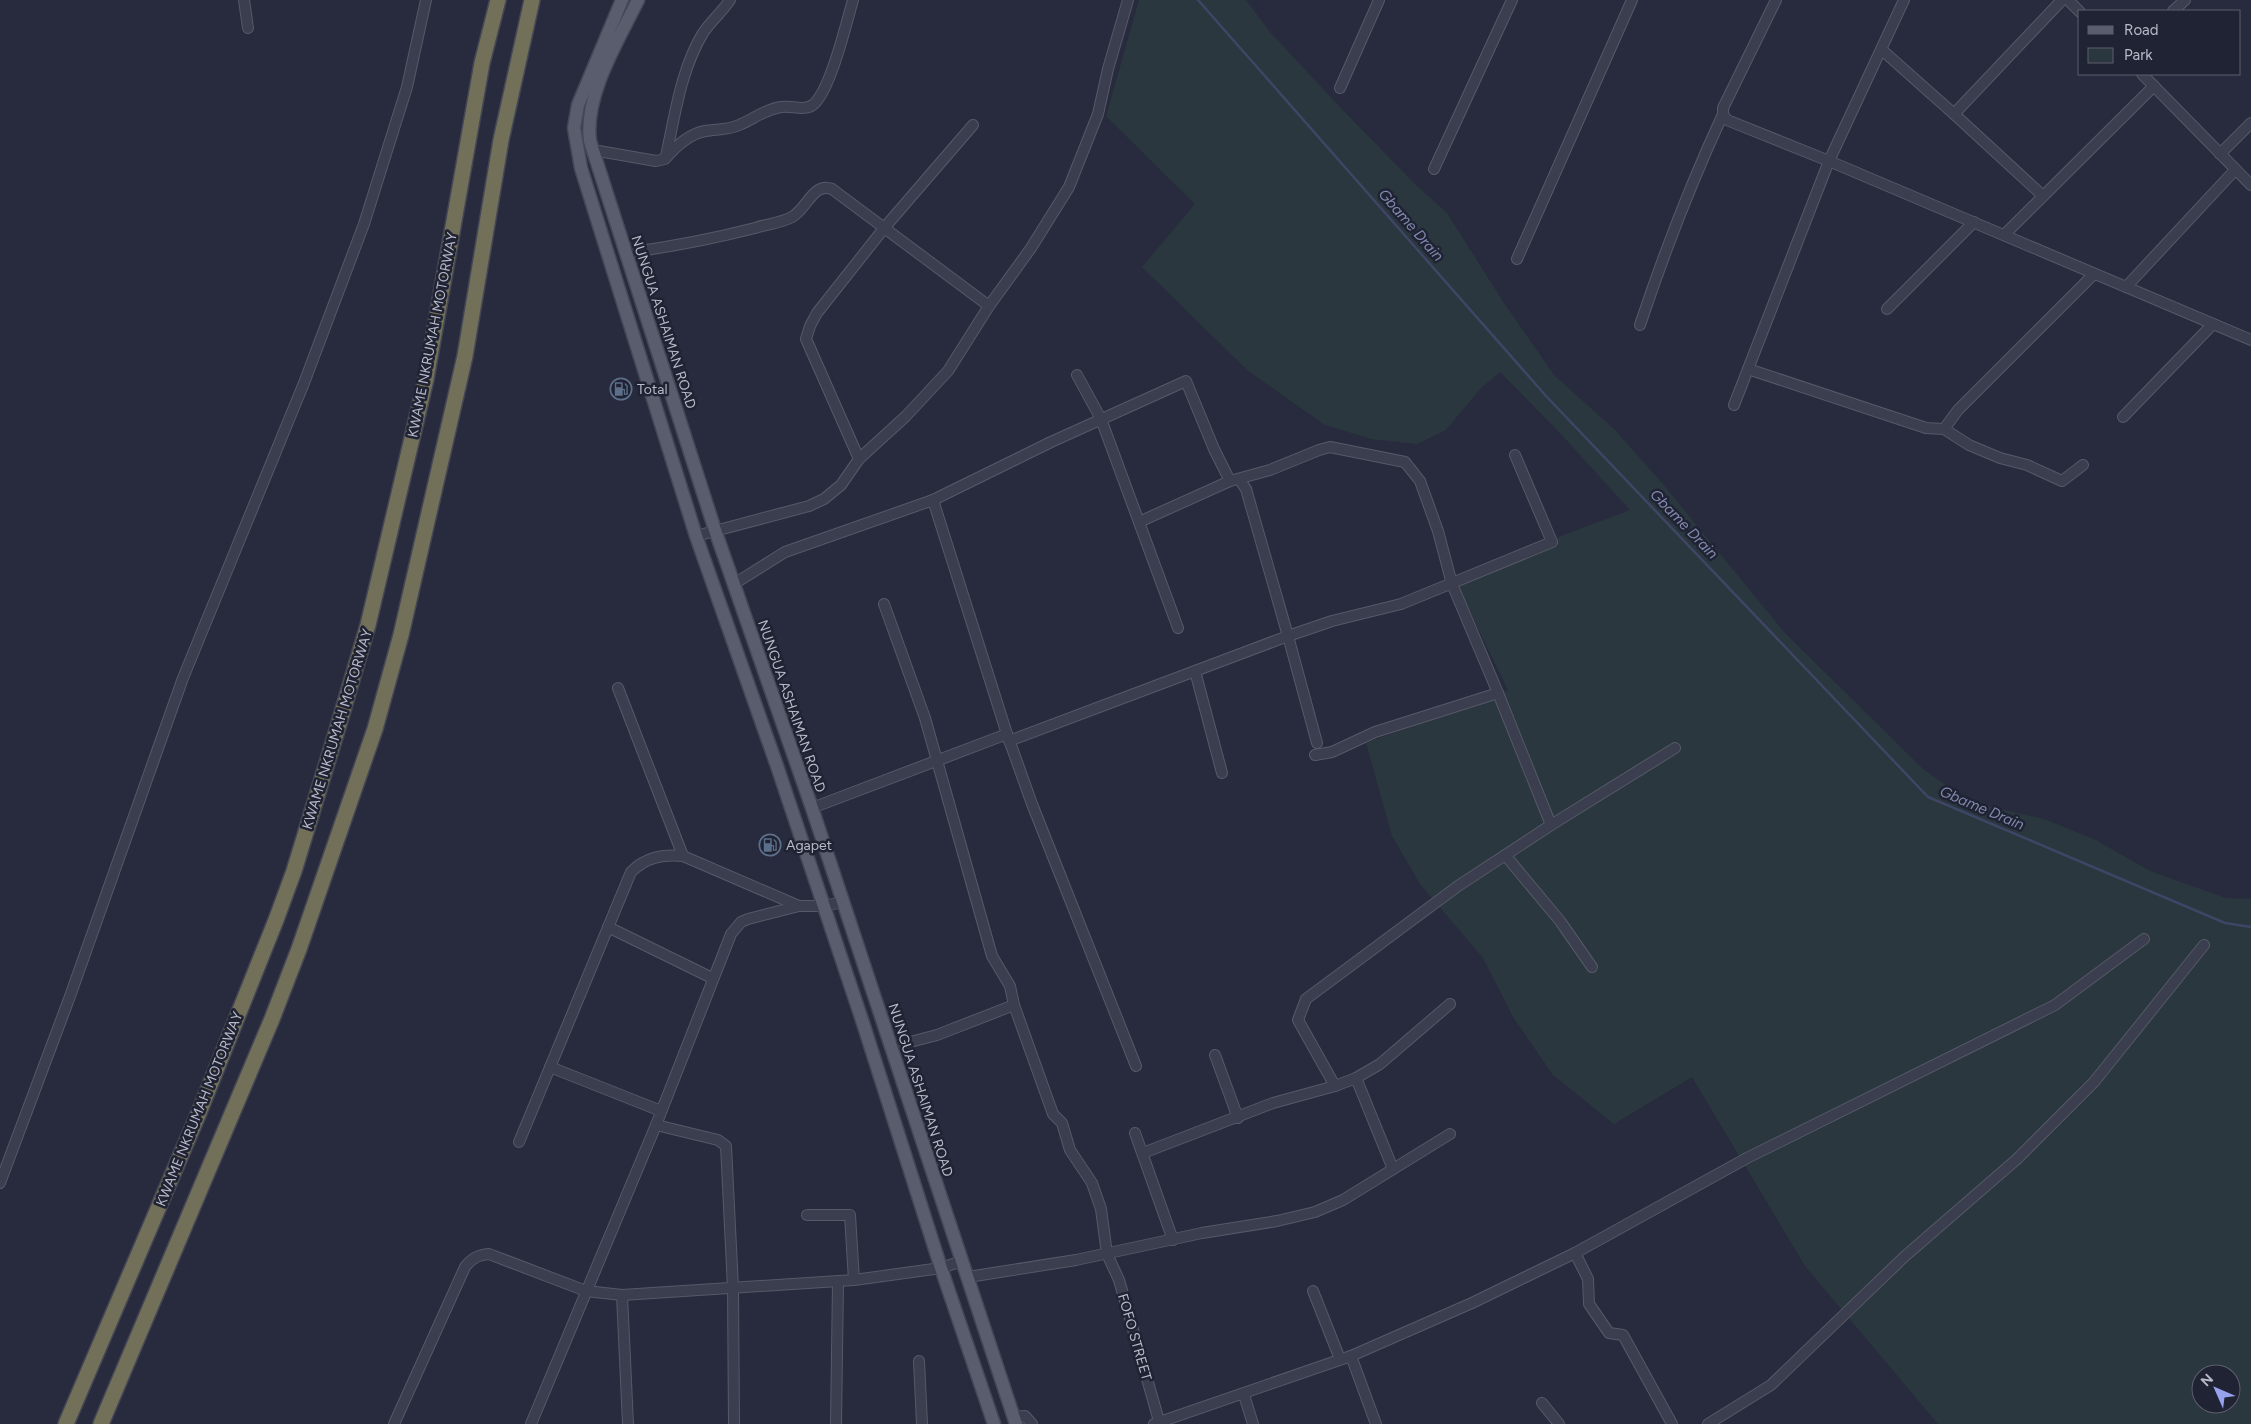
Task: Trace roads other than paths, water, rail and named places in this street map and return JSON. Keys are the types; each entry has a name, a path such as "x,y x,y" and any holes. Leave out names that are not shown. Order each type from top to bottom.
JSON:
{"highway":[{"name":"KWAME NKRUMAH MOTORWAY","path":"66,1424 198,1115 276,920 294,871 336,736 368,625 426,379 482,63 498,0"},
{"path":"101,1424 272,1019 302,940 375,729 401,635 465,356 501,140 532,0"}],"main road":[{"path":"622,0 584,86 574,128 589,194 696,536 777,766 864,1023 941,1268 994,1424"},
{"name":"NUNGUA ASHAIMAN ROAD","path":"638,0 610,59 591,107 588,125 593,150 715,530 812,808 1015,1420"}],"street":[{"path":"244,0 248,28"},
{"path":"0,1184 70,999 183,678 304,383 364,224 407,87 426,0"},
{"path":"665,159 678,100 690,61 706,28 730,0"},
{"path":"593,150 656,161 665,159 672,150 696,134 740,125 750,118 784,106 806,108 812,105 834,67 853,0"},
{"path":"696,536 809,506 824,499 842,485 859,459 906,416 948,371 989,306 1031,248 1069,187 1098,114 1108,69 1128,0"},
{"path":"1340,88 1379,0"},
{"path":"1434,169 1512,0"},
{"path":"1517,258 1632,0"},
{"path":"1640,325 1662,256 1723,114 1723,108 1776,0"},
{"path":"1734,405 1829,161 1904,0"},
{"path":"1954,114 2062,0"},
{"path":"2068,0 2078,10"},
{"path":"2175,10 2185,0"},
{"path":"1882,50 2043,196"},
{"path":"2143,75 2251,185"},
{"path":"2004,235 2154,86"},
{"path":"1723,114 1727,120 1829,161 2251,340"},
{"path":"2220,154 2251,123"},
{"path":"859,459 806,339 810,326 817,313 885,228 974,125"},
{"path":"2126,287 2235,170"},
{"path":"626,253 715,238 790,218 802,211 818,188 825,186 832,189 989,306"},
{"path":"1887,309 1974,222"},
{"path":"1944,429 1958,410 2094,274"},
{"path":"2123,417 2213,324"},
{"path":"1748,370 1926,428 1944,429 1969,445 2000,458 2027,464 2062,481 2083,465"},
{"path":"1077,375 1101,419 1178,628"},
{"path":"734,584 784,552 934,500 1101,419 1186,381 1214,449 1234,480 1246,489 1317,743"},
{"path":"1139,522 1234,480 1270,470 1330,447 1405,462 1420,481 1438,531 1452,584 1551,825"},
{"path":"812,808 1288,636 1332,621 1401,604 1552,542 1515,455"},
{"path":"934,500 1008,737 1032,804 1136,1066"},
{"name":"FOFO STREET","path":"884,604 919,699 988,942 998,967 1007,978 1014,1005 1053,1114 1062,1123 1070,1150 1092,1183 1101,1209 1107,1254 1119,1280 1160,1423"},
{"path":"1195,671 1222,773"},
{"path":"618,688 683,856"},
{"path":"1315,754 1332,752 1375,732 1498,693"},
{"path":"1335,1086 1298,1020 1306,999 1458,886 1551,825 1675,748"},
{"path":"519,1142 631,872 639,863 667,854 683,856 799,906"},
{"path":"1505,855 1560,922 1592,967"},
{"path":"531,1424 656,1125 712,978 731,934 741,922 799,906 824,906 843,902"},
{"path":"608,927 712,978"},
{"path":"1160,1423 1346,1358 1472,1304 1575,1253 1747,1158 2055,1005 2144,940"},
{"path":"1708,1424 1721,1421 1771,1385 1904,1257 2017,1159 2094,1082 2204,944"},
{"path":"1143,1153 1273,1104 1356,1078 1380,1064 1450,1004"},
{"path":"890,1047 937,1035 1014,1005"},
{"path":"1215,1055 1238,1118"},
{"path":"550,1067 661,1111"},
{"path":"1356,1078 1393,1169"},
{"path":"656,1125 718,1140 726,1146 733,1288 734,1424"},
{"path":"1135,1133 1173,1240"},
{"path":"968,1277 1107,1254 1315,1212 1343,1200 1450,1134"},
{"path":"807,1215 850,1215 854,1280"},
{"path":"1575,1253 1588,1279 1589,1304 1609,1334 1623,1335 1672,1424"},
{"path":"394,1424 465,1267 471,1260 489,1254 586,1291 622,1295 838,1282 941,1268 962,1261"},
{"path":"836,1424 838,1282"},
{"path":"1313,1291 1376,1424"},
{"path":"622,1295 628,1424"},
{"path":"919,1361 922,1424"},
{"path":"1244,1395 1253,1424"},
{"path":"1542,1403 1558,1424"},
{"path":"1015,1420 1025,1416 1032,1424"}],"waterway":[{"name":"Gbame Drain","path":"1198,0 1546,396 1928,797 2225,923 2251,927"}],"place":[{"name":"Total","path":"621,389"},
{"name":"Agapet","path":"770,845"}]}
